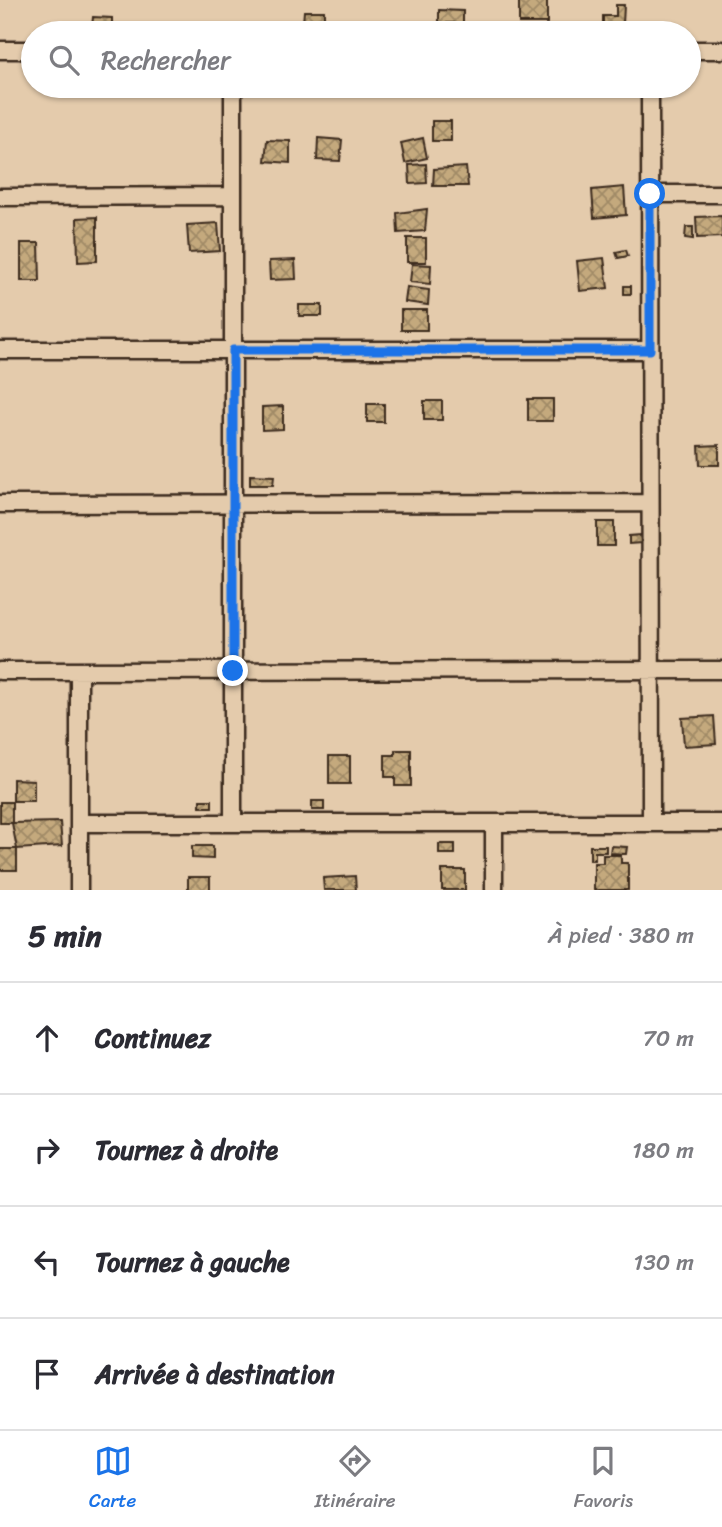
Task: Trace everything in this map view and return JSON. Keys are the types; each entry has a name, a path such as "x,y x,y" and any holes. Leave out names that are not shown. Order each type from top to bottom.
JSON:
{"street":[{"path":"0,50 21,50"},
{"path":"701,50 722,50"},
{"path":"233,98 233,823"},
{"path":"650,98 650,823"},
{"path":"650,194 722,194"},
{"path":"0,197 233,197"},
{"path":"0,350 650,350"},
{"path":"0,504 650,503"},
{"path":"0,671 722,670"},
{"path":"79,671 79,890"},
{"path":"494,823 494,890"},
{"path":"79,824 722,823"}],"building":[{"path":"519,0 547,0 547,21 519,21"},
{"path":"616,5 624,5 623,21 603,21 603,16 616,16"},
{"path":"439,10 463,11 463,21 439,21"},
{"path":"304,11 324,11 324,21 303,21"},
{"path":"93,17 112,18 112,21 93,21"},
{"path":"432,121 451,121 451,141 432,141"},
{"path":"318,138 342,140 340,161 317,160"},
{"path":"423,138 427,158 405,163 401,143"},
{"path":"267,140 290,141 290,163 265,161"},
{"path":"426,164 427,183 410,184 409,165"},
{"path":"466,167 468,186 433,186 434,169"},
{"path":"624,187 626,215 594,218 592,190"},
{"path":"427,209 425,231 398,233 397,213"},
{"path":"722,216 722,237 697,238 696,217"},
{"path":"97,217 97,261 78,262 77,218"},
{"path":"218,223 220,251 189,253 187,225"},
{"path":"686,227 693,227 693,239 685,238"},
{"path":"407,238 426,238 426,262 407,262"},
{"path":"21,243 39,243 40,281 21,281"},
{"path":"626,250 628,256 618,258 616,252"},
{"path":"604,258 608,288 580,291 577,261"},
{"path":"295,260 296,279 270,280 269,261"},
{"path":"412,264 431,265 430,284 410,282"},
{"path":"624,286 631,286 631,294 624,294"},
{"path":"407,287 429,290 428,305 405,302"},
{"path":"299,305 322,305 322,316 299,316"},
{"path":"401,310 427,310 427,330 401,330"},
{"path":"528,399 553,399 553,421 528,421"},
{"path":"424,401 442,401 442,420 424,420"},
{"path":"367,404 384,404 384,422 367,422"},
{"path":"283,406 283,429 262,430 262,407"},
{"path":"719,445 719,465 700,465 699,446"},
{"path":"250,475 274,476 273,485 250,485"},
{"path":"597,522 614,522 614,546 597,546"},
{"path":"640,535 641,543 629,544 629,536"},
{"path":"714,716 716,744 684,746 682,718"},
{"path":"395,750 411,750 411,786 395,786 395,777 385,777 385,755 395,755"},
{"path":"329,756 350,756 350,784 329,784"},
{"path":"13,779 34,780 34,801 13,801"},
{"path":"200,800 212,800 212,807 200,807"},
{"path":"312,801 324,801 324,810 312,810"},
{"path":"0,802 12,802 12,823 0,823"},
{"path":"60,822 62,846 17,849 12,823"},
{"path":"439,844 455,844 455,854 439,854"},
{"path":"192,846 213,846 213,859 192,858"},
{"path":"590,846 606,846 606,852 595,852 595,860 590,860"},
{"path":"611,846 627,847 626,854 610,853"},
{"path":"0,849 17,849 17,870 0,870"},
{"path":"603,855 621,855 621,863 628,863 628,890 594,890 594,863 603,863"},
{"path":"442,870 465,870 465,890 442,890"},
{"path":"355,876 356,890 324,890 323,878"},
{"path":"188,877 210,877 210,890 188,890"}],"route":[{"path":"233,671 233,350 650,350 650,194"}]}
